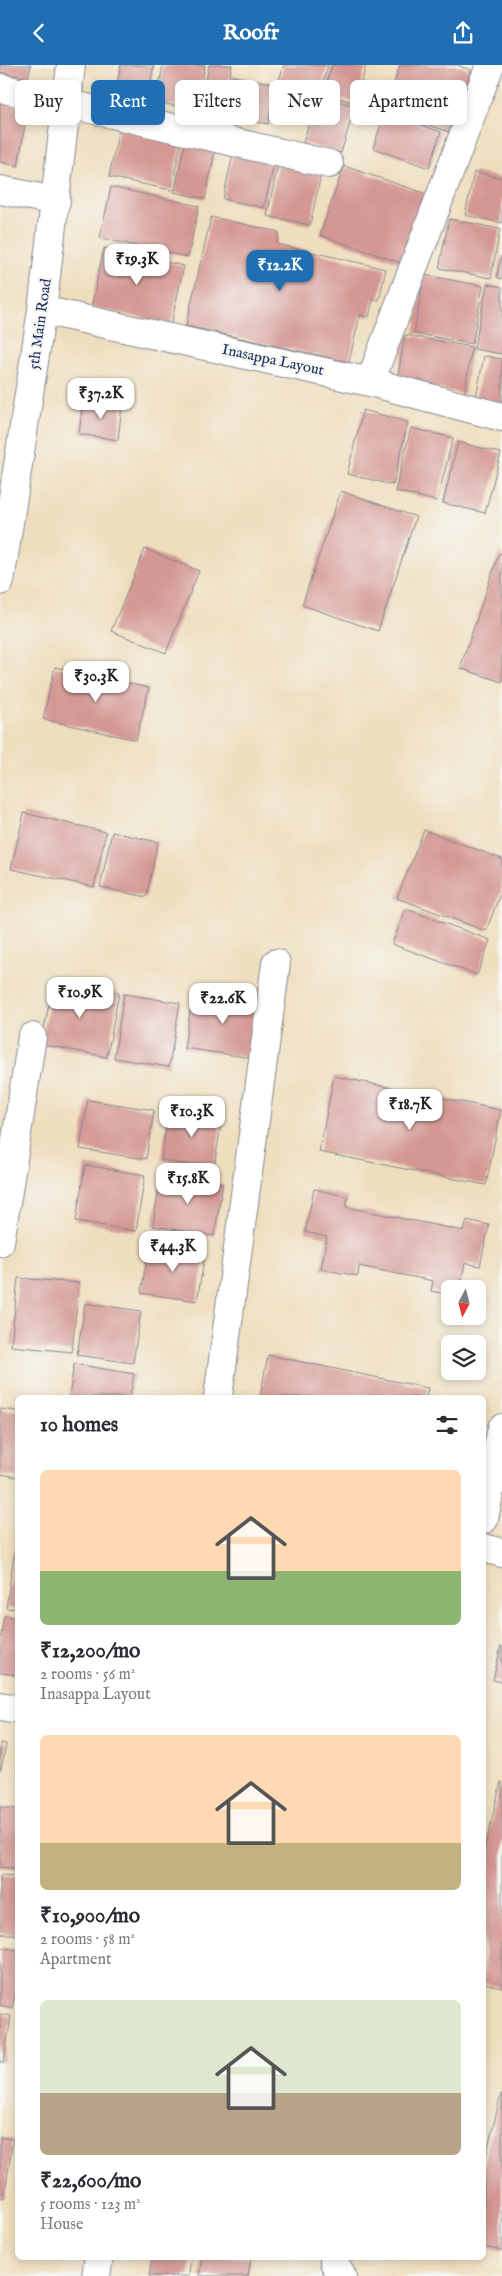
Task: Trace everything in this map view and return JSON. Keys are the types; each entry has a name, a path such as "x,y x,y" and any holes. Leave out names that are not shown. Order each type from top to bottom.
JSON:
{"street":[{"name":"5th Main Road","path":"69,80 71,65"},
{"path":"370,382 490,65"},
{"path":"0,88 15,91"},
{"path":"81,106 329,164"},
{"name":"5th Main Road","path":"0,581 42,310 65,125"},
{"path":"0,190 56,201"},
{"name":"Inasappa Layout","path":"42,310 370,382 502,417"},
{"path":"218,1395 276,963"},
{"path":"0,1242 32,1037"},
{"path":"486,1509 502,1428"},
{"path":"486,1549 502,1553"},
{"path":"0,1706 15,1708"},
{"path":"96,2276 99,2260"},
{"path":"334,2260 342,2276"}],"building":[{"path":"0,65 31,65 28,78 0,72"},
{"path":"121,65 154,65 151,80 118,80"},
{"path":"163,65 205,65 202,80 175,80 175,106 165,104 165,80 160,80"},
{"path":"209,65 232,65 229,80 206,80"},
{"path":"284,65 328,65 324,80 279,80"},
{"path":"332,65 366,65 362,80 350,80 350,101 340,98 340,80 327,80"},
{"path":"400,65 457,65 471,70 467,81 395,80"},
{"path":"233,76 254,80 232,80"},
{"path":"259,81 269,83 268,124 259,122"},
{"path":"340,102 350,105 350,123 341,153 303,143 308,125 340,125"},
{"path":"0,103 15,106 15,125 25,125 18,166 0,162"},
{"path":"381,125 420,125 441,132 429,168 373,148"},
{"path":"429,125 451,125 449,132"},
{"path":"119,128 181,142 171,190 109,177"},
{"path":"185,144 215,151 205,199 174,192"},
{"path":"233,154 274,164 264,208 223,199"},
{"path":"278,164 321,174 310,225 267,216"},
{"path":"344,166 427,194 404,264 320,235"},
{"path":"474,172 502,178 502,223 465,215"},
{"path":"111,187 199,206 188,257 100,238"},
{"path":"211,217 279,232 277,244 386,269 379,300 373,299 369,317 360,315 349,362 186,326"},
{"path":"449,219 500,229 491,278 439,268"},
{"path":"104,248 184,266 171,324 91,307"},
{"path":"502,256 502,279 497,277"},
{"path":"424,275 483,286 472,344 414,333"},
{"path":"487,284 502,287 502,354 474,349"},
{"path":"405,335 472,347 464,394 397,381"},
{"path":"484,356 502,359 502,409 475,403"},
{"path":"83,401 122,405 118,440 79,434"},
{"path":"363,410 408,422 393,485 347,474"},
{"path":"411,428 453,438 437,501 395,491"},
{"path":"458,442 501,453 485,513 443,503"},
{"path":"341,491 416,517 378,631 302,605"},
{"path":"145,549 199,571 166,653 111,631"},
{"path":"499,553 502,554 502,682 460,668"},
{"path":"55,667 149,688 136,740 43,719"},
{"path":"24,813 106,832 94,887 11,869"},
{"path":"424,830 502,859 502,889 486,931 397,898"},
{"path":"112,832 158,842 146,897 100,887"},
{"path":"406,909 490,940 477,975 392,944"},
{"path":"54,980 119,993 107,1057 41,1044"},
{"path":"193,993 261,1003 252,1058 184,1048"},
{"path":"124,994 180,1003 169,1067 114,1058"},
{"path":"334,1076 501,1110 486,1185 319,1152"},
{"path":"88,1100 154,1110 146,1159 80,1149"},
{"path":"169,1108 222,1116 214,1169 161,1160"},
{"path":"85,1165 145,1175 136,1231 76,1221"},
{"path":"161,1174 223,1184 214,1236 153,1226"},
{"path":"314,1189 348,1197 346,1207 464,1231 467,1220 489,1225 480,1266 465,1263 462,1280 441,1280 441,1293 431,1291 433,1281 359,1266 358,1276 321,1269 327,1237 305,1232"},
{"path":"149,1245 205,1254 197,1301 141,1293"},
{"path":"18,1278 79,1283 72,1352 11,1346"},
{"path":"85,1303 141,1311 133,1363 77,1355"},
{"path":"268,1355 428,1388 426,1395 260,1395"},
{"path":"74,1364 134,1374 130,1395 69,1395"},
{"path":"0,1409 15,1411 15,1476 0,1474"},
{"path":"15,1549 15,1609 6,1608"},
{"path":"4,1616 15,1618 15,1675 0,1673 0,1642"},
{"path":"502,1646 502,1682 493,1680"},
{"path":"0,1743 6,1744 1,1770 0,1770"},
{"path":"502,1782 502,1988 486,1984 486,1843"},
{"path":"0,1807 15,1809 15,1869 0,1867"},
{"path":"0,1875 15,1876 15,1935 0,1933"},
{"path":"0,1947 15,1950 15,1996 12,2008 0,2005"},
{"path":"0,2014 11,2016 4,2062 0,2062"},
{"path":"502,2094 502,2251 486,2247 486,2156"},
{"path":"0,2137 13,2139 4,2198 0,2197"},
{"path":"152,2260 191,2260 189,2276 149,2276"},
{"path":"202,2260 251,2260 248,2276 199,2276"}]}
